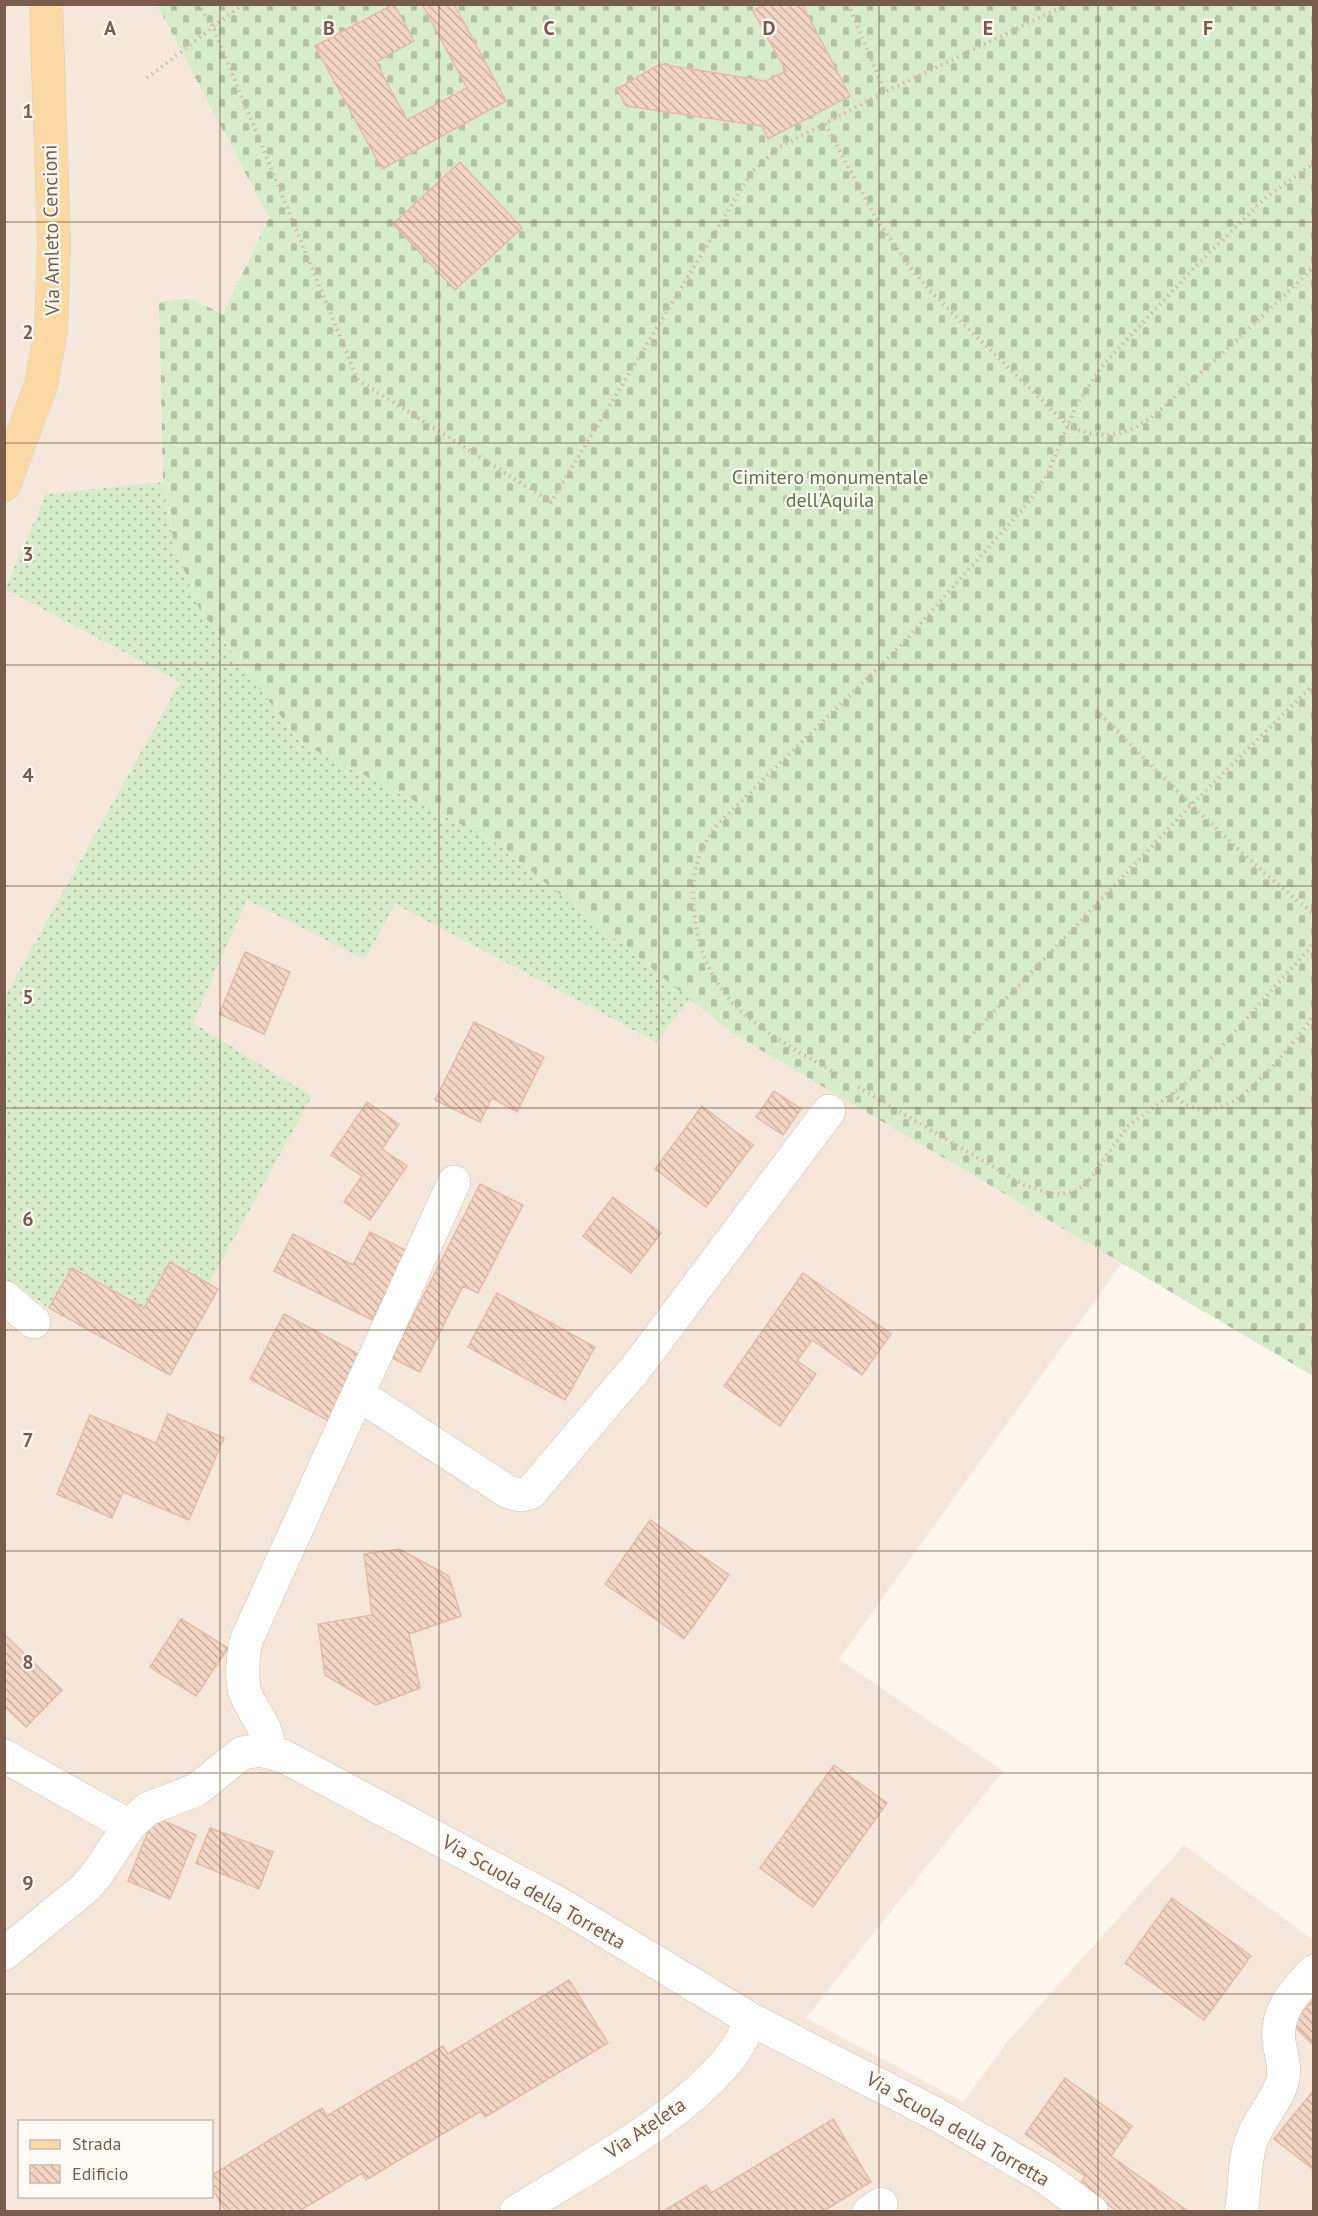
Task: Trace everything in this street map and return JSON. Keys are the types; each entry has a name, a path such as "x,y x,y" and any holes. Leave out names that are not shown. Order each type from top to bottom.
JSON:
{"main road":[{"name":"Via Amleto Cencioni","path":"4,484 25,435 41,385 51,331 54,243 46,4"}],"street":[{"path":"358,1394 508,1492 520,1495 530,1493 636,1368 830,1111"},
{"path":"4,1954 98,1874 129,1826 147,1809 196,1790 242,1753 267,1751 267,1735 245,1691 242,1666 246,1641 454,1182"},
{"path":"4,1297 33,1322"},
{"name":"Via Scuola della Torretta","path":"267,1751 283,1756 550,1899 752,2020 938,2115 1046,2178 1092,2211"},
{"path":"4,1756 129,1826"},
{"path":"1241,2211 1249,2147 1257,2126 1274,2101 1283,2081 1283,2059 1278,2036 1282,2013 1291,1995 1314,1971"},
{"name":"Via Ateleta","path":"516,2211 669,2115 711,2078 734,2052 752,2020"}],"path":[{"path":"198,4 213,27 358,380 551,502 751,172 778,148 885,92 1068,4"},
{"path":"147,78 243,4"},
{"path":"848,4 885,92"},
{"path":"824,124 877,220 910,267 931,292 1069,427 1092,435 1107,436 1128,431 1151,417 1314,267"},
{"path":"844,1079 751,1021 729,1001 716,984 703,956 694,920 691,885 695,861 702,845 717,825 903,643 1029,502 1048,473 1077,404 1103,365 1194,267 1264,199 1314,163"},
{"path":"964,1042 1191,805 1314,684"},
{"path":"1096,710 1191,805 1273,882 1314,914"},
{"path":"854,1084 1024,1185 1055,1195 1074,1192 1087,1183 1128,1126 1145,1110 1173,1093 1205,1065 1314,943"},
{"path":"1173,1093 1179,1100 1196,1110 1222,1108 1238,1099 1256,1083 1314,1017"}],"shaded area":[{"path":"5,5 157,5 269,218 223,314 189,298 159,303 163,482 46,494 5,589"},
{"path":"5,589 180,682 5,998"},
{"path":"247,900 365,960 395,904 656,1042 691,999 732,1033 1122,1263 839,1659 1003,1771 806,2018 963,2102 1007,2042 1184,1845 1313,1940 1313,2211 5,2211 4,1279 12,1286 72,1268 144,1308 170,1262 209,1284 193,1023"}],"green space":[{"name":"Cimitero monumentale dell'Aquila","path":"157,5 1313,5 1313,1376 732,1033 495,842 301,743 200,610 174,545 163,482 159,302 189,298 223,314 269,218"},
{"path":"163,482 174,545 200,610 301,743 495,842 691,999 656,1042 395,904 365,960 247,900 193,1023 312,1096 209,1284 170,1262 144,1308 72,1268 49,1308 5,1279 4,998 180,682 5,589 46,494"}],"building":[{"path":"394,4 414,41 376,62 407,120 467,88 422,4 454,4 506,101 382,169 315,46"},
{"path":"765,4 802,4 850,96 768,139 762,126 626,106 617,89 660,64 766,81 786,71 753,11"},
{"path":"460,162 522,228 455,290 393,224"},
{"path":"245,952 290,972 264,1034 219,1014"},
{"path":"474,1022 544,1057 517,1112 492,1098 480,1122 435,1100"},
{"path":"774,1091 801,1109 783,1135 756,1117"},
{"path":"367,1102 399,1124 382,1149 407,1166 370,1220 344,1202 362,1176 331,1155"},
{"path":"702,1106 753,1145 706,1207 655,1169"},
{"path":"480,1184 523,1205 478,1293 463,1286 420,1372 392,1358"},
{"path":"613,1197 661,1233 631,1273 583,1236"},
{"path":"370,1232 407,1251 372,1320 274,1271 293,1234 353,1265"},
{"path":"170,1262 218,1289 170,1375 49,1308 72,1268 144,1308"},
{"path":"803,1273 891,1334 862,1375 812,1340 797,1361 816,1374 780,1426 724,1386"},
{"path":"497,1293 595,1347 565,1400 468,1347"},
{"path":"284,1314 366,1358 331,1422 250,1379"},
{"path":"168,1414 224,1438 189,1520 123,1492 112,1518 57,1494 90,1415 156,1443"},
{"path":"650,1520 729,1575 684,1639 605,1584"},
{"path":"399,1549 449,1576 461,1616 409,1634 420,1688 376,1705 325,1675 318,1624 372,1615 364,1554"},
{"path":"181,1619 228,1648 196,1696 150,1667"},
{"path":"4,1634 62,1690 26,1727 4,1706"},
{"path":"834,1765 887,1803 813,1907 760,1868"},
{"path":"154,1817 196,1835 170,1899 128,1881"},
{"path":"210,1828 273,1852 259,1889 196,1863"},
{"path":"1172,1898 1251,1956 1204,2020 1125,1963"},
{"path":"569,1980 608,2043 485,2117 481,2111 366,2180 362,2173 298,2212 226,2212 213,2190 213,2174 322,2108 327,2116 443,2046 448,2054"},
{"path":"1314,1999 1314,2046 1291,2023"},
{"path":"1065,2078 1132,2126 1111,2156 1189,2212 1118,2212 1080,2184 1085,2176 1025,2134"},
{"path":"1314,2090 1314,2170 1274,2139"},
{"path":"833,2119 871,2182 822,2212 662,2212 706,2185 711,2193"}]}
